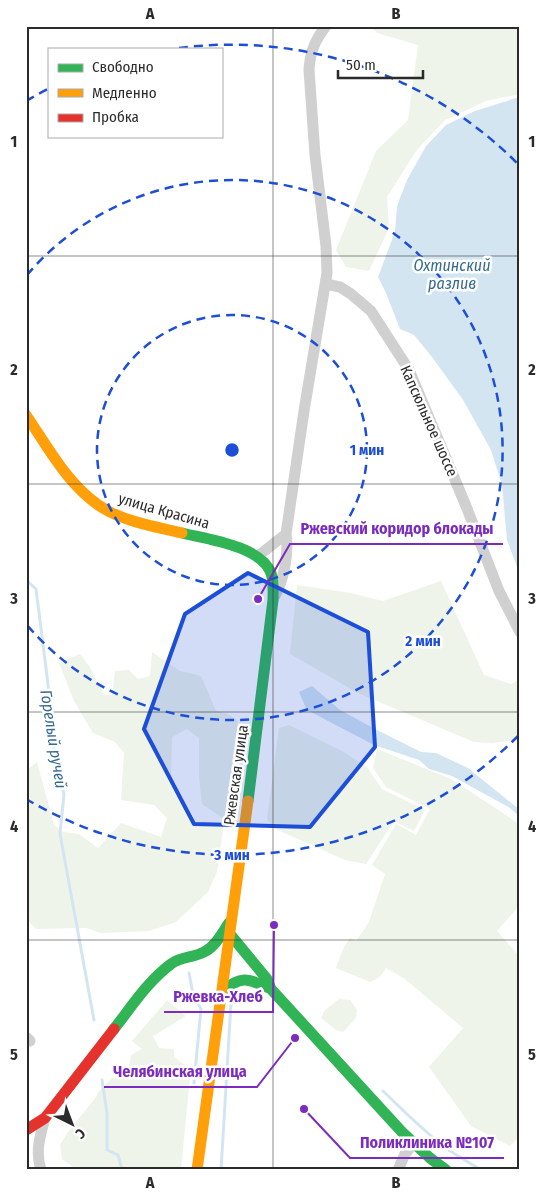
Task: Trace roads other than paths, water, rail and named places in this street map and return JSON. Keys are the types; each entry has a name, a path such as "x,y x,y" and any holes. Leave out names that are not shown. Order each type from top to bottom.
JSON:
{"main road":[{"name":"улица Красина","path":"26,415 61,466 77,485 92,500 107,510 128,519 241,548 258,556"},
{"path":"258,556 272,574 273,600"},
{"name":"Ржевская улица","path":"197,1170 273,600"},
{"path":"26,1130 45,1118 152,980 172,963 184,957 203,953 212,946 230,921"},
{"path":"229,933 267,979 271,989 413,1144 446,1170"},
{"path":"222,992 230,984 250,979 271,989"}],"street":[{"path":"326,26 313,46 309,70 315,155 326,246 326,284"},
{"name":"Ржевская улица","path":"273,600 281,586 288,544 286,534 304,411 326,284"},
{"name":"Капсюльное шоссе","path":"326,284 340,287 371,311 408,370 466,506 499,591 520,632"},
{"path":"258,556 286,534"},
{"path":"41,1170 38,1148 45,1118"},
{"path":"398,1170 404,1154 413,1144"}],"water":[{"name":"Охтинский разлив","path":"520,98 520,575 507,540 502,485 491,450 463,400 432,357 414,335 400,329 378,277 395,232 397,206 407,180 426,146 446,125 475,111"},
{"path":"312,686 340,710 377,730 421,752 436,753 468,768 520,810 520,817 510,808 452,776 429,769 419,760 374,745 307,710 299,692"}],"waterway":[{"name":"Горелый ручей","path":"26,580 36,589 48,684 51,736 64,794 60,834 94,1020"},
{"path":"189,973 193,994 201,1009 194,1083"},
{"path":"221,1170 231,1003"},
{"name":"Горелый ручей","path":"102,1080 107,1113 107,1150 118,1155 122,1170"},
{"path":"383,1091 442,1146 481,1170"}],"place":[{"name":"Ржевский коридор блокады","path":"258,599"},
{"name":"Ржевка-Хлеб","path":"274,925"},
{"name":"Челябинская улица","path":"295,1038"},
{"name":"Поликлиника №107","path":"304,1109"}]}
